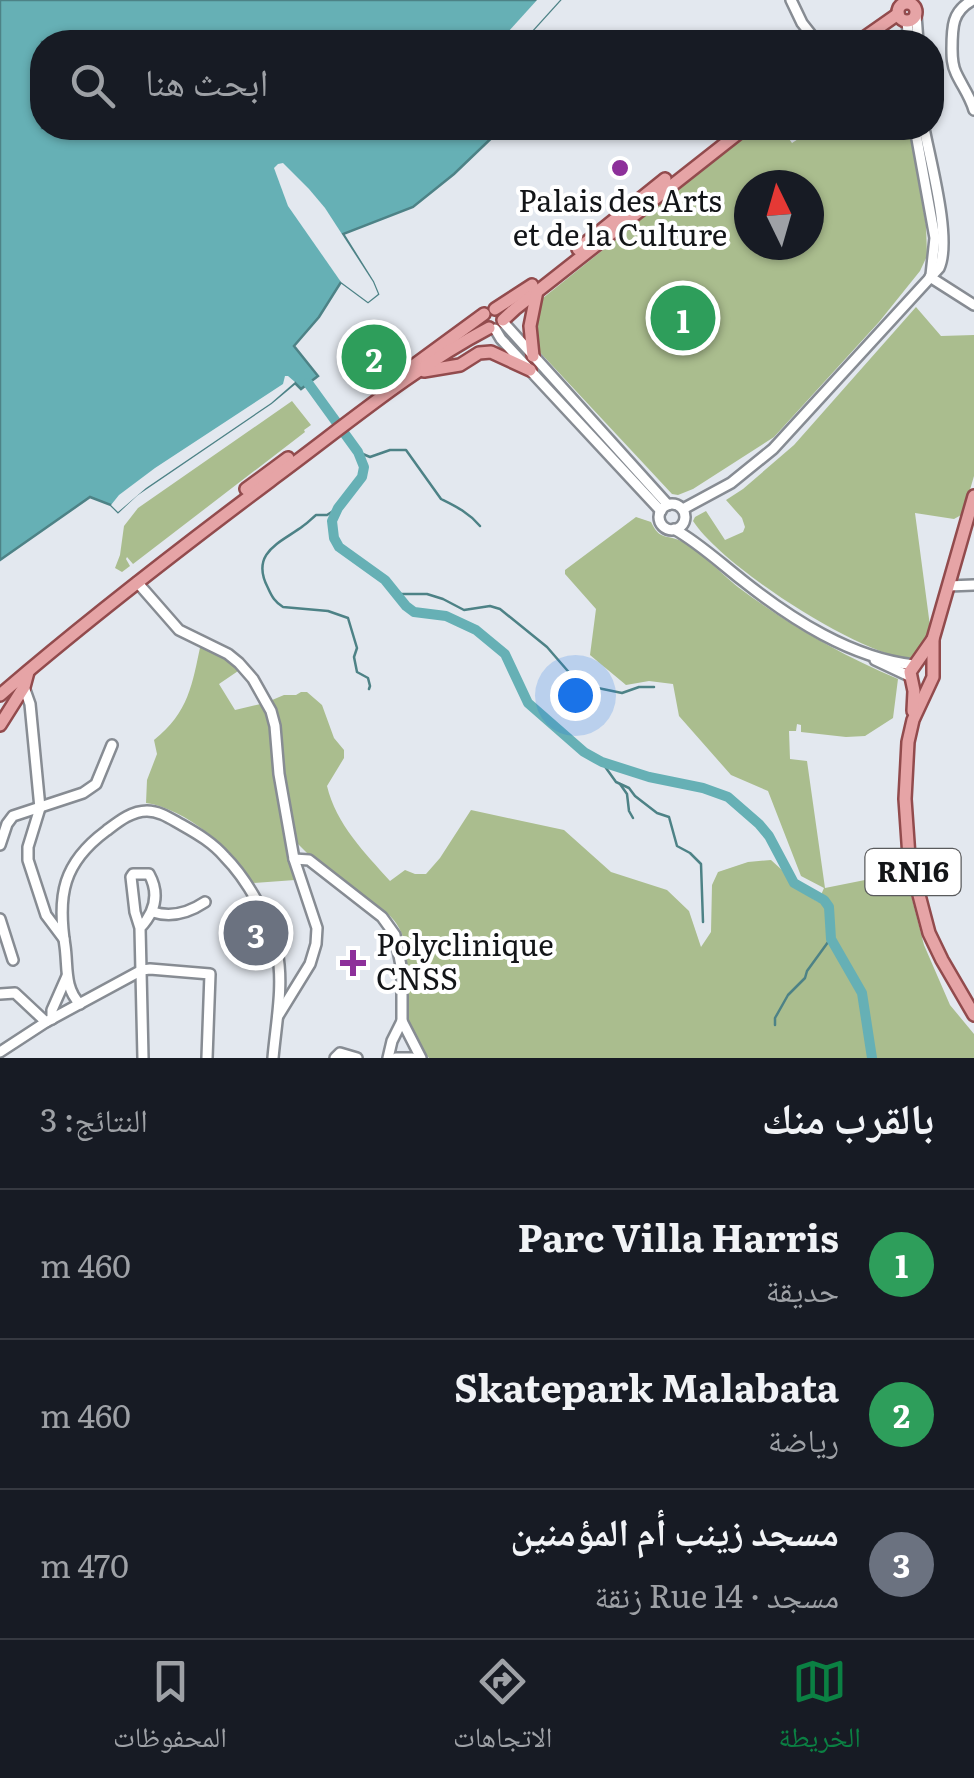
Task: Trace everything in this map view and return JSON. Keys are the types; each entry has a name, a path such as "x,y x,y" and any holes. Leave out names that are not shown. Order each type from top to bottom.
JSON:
{"main road":[{"path":"876,30 908,9"},
{"path":"885,30 908,9"},
{"path":"0,684 152,562 490,312 524,291 717,140"},
{"path":"349,417 460,344 498,325 729,140"},
{"path":"533,356 530,317 537,291"},
{"path":"490,312 502,314 498,325"},
{"path":"416,374 460,365 487,351 530,370"},
{"path":"0,695 329,432"},
{"name":"RN16","path":"974,496 933,639 932,676 914,716 908,742 905,799 914,882 929,932 974,1016"},
{"name":"RN16","path":"914,716 913,671 933,639"},
{"path":"926,663 932,676 918,686 913,671 926,663"},
{"path":"0,725 24,687 28,671"}],"street":[{"path":"792,0 808,30"},
{"path":"973,0 956,14 951,32 954,71 974,110"},
{"path":"917,140 934,238 930,277"},
{"path":"674,529 684,515 773,448 943,260 944,244 926,140"},
{"path":"930,277 974,304"},
{"path":"498,325 533,356 664,508"},
{"path":"498,325 501,339 664,508"},
{"path":"664,508 676,505 701,546"},
{"path":"664,508 661,522 665,527 701,546 780,608 864,653 913,671"},
{"path":"137,582 179,630 239,663 264,696 275,726 294,859 317,928 314,954 276,1019"},
{"path":"948,586 974,585"},
{"path":"24,687 30,704 40,808 27,856 46,915 64,940"},
{"path":"0,845 14,816 93,788 112,745"},
{"path":"80,1004 72,994 67,976 61,910 62,892 69,875 85,848 116,824 135,813 160,813 202,837 228,858 270,928 280,973 273,1058"},
{"path":"294,859 309,860 392,929 400,958 402,1021 421,1058"},
{"path":"140,928 153,912 154,884 144,872 131,878 140,928 144,1058"},
{"path":"153,912 192,911 205,902"},
{"path":"46,915 61,910"},
{"path":"0,919 13,960"},
{"path":"0,1052 142,970 210,974 207,1058"},
{"path":"280,973 302,978"},
{"path":"49,1021 67,976"},
{"path":"0,994 19,996 49,1021"},
{"path":"388,1058 402,1021"},
{"path":"336,1058 339,1053 357,1058"},
{"path":"396,1058 412,1058"}],"green space":[{"path":"742,140 911,140 926,225 927,256 920,271 774,437 693,489 672,494 534,346 538,302 699,173 699,169"},
{"path":"916,307 941,336 974,335 974,476 963,514 954,519 915,513 930,626 920,652 911,659 858,642 793,605 732,561 693,521 706,511 725,540 743,532 742,518 726,500 794,445"},
{"path":"389,327 409,353 408,358 360,392 339,361"},
{"path":"292,401 311,425 305,432 133,564 127,557 130,566 122,572 115,568 124,526 138,508"},
{"path":"636,517 651,522 660,535 688,545 742,590 798,628 898,679 893,718 865,736 801,732 801,725 797,724 796,731 789,731 790,759 807,761 825,888 905,872 924,945 950,1005 974,1034 974,1058 429,1058 410,1029 404,940 390,916 296,842 286,844 295,880 253,883 234,857 207,832 176,813 146,803 147,780 157,754 154,740 182,708 201,643 241,669 219,684 235,710 301,692 307,692 322,705 334,738 344,750 344,758 327,786 331,800 352,837 390,881 405,870 426,874 471,810 564,830 611,872 667,890 689,911 701,947 711,932 712,885 718,872 748,862 771,860 790,884 818,902 824,888 801,876 768,791 731,775 679,716 673,684 649,681 626,685 590,655 596,609 565,570"}],"water":[{"path":"0,0 560,0 533,30 30,30 30,140 489,140 413,207 343,234 378,294 368,302 341,282 294,346 318,376 301,389 295,383 136,495 118,512 90,497 0,560"}],"pier":[{"path":"537,0 560,0 533,30 510,30"},
{"path":"283,163 325,208 373,282 378,294 368,302 341,282 288,206 274,168"},
{"path":"285,376 295,382 271,403 146,488 118,512 111,505 155,468 283,384"}],"waterway":[{"path":"308,383 358,452 364,467 362,477 332,521 339,547 385,580 414,612 446,616 476,630 505,654 528,703 584,752 649,777 728,797 759,824 794,883 829,907 831,939 862,993 872,1058"},
{"path":"358,452 370,457 390,450 406,450 441,499 480,526"},
{"path":"338,508 327,515 316,515 270,550 262,565 263,576 272,597 283,607 328,611 348,618 357,648 357,672 368,678 369,689"},
{"path":"395,594 427,594 464,610 490,606 500,609 547,647 573,677 593,687 622,693 654,687"},
{"path":"601,761 616,782 629,788 657,813 669,817 677,846 701,864 703,922"},
{"path":"620,784 633,818"},
{"path":"775,1025 788,995 805,978 831,938"}],"place":[{"name":"Palais des Arts et de la Culture","path":"620,168"},
{"name":"Parc Villa Harris","path":"683,318"},
{"name":"Skatepark Malabata","path":"374,357"},
{"name":"مسجد زينب أم المؤمنين","path":"256,933"},
{"name":"Polyclinique CNSS","path":"353,963"}]}
